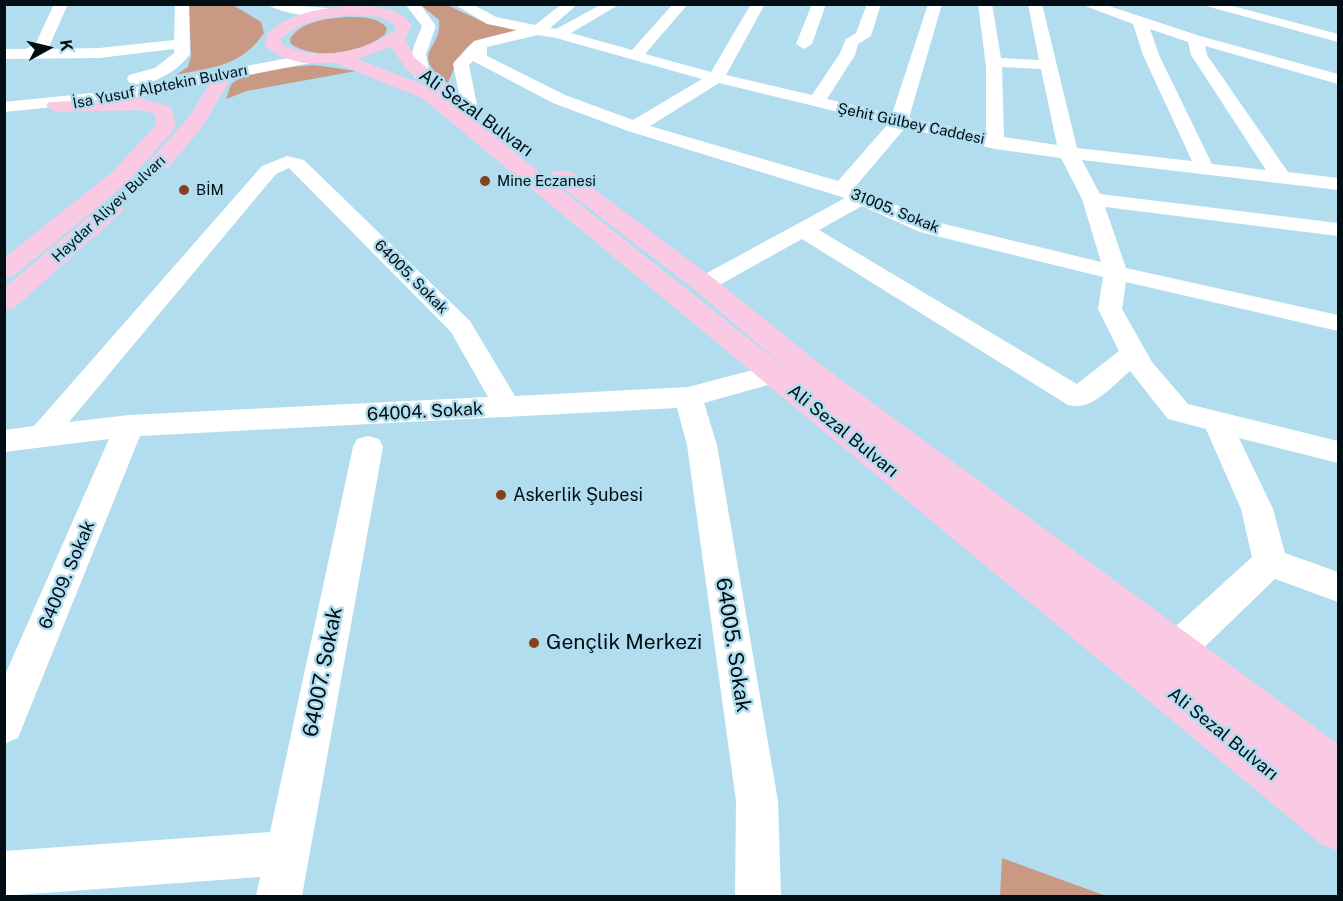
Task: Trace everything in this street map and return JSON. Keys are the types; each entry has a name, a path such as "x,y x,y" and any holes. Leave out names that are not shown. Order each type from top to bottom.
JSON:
{"main road":[{"path":"331,9 370,11 396,20 378,49 325,58 281,52 273,46 276,36 309,17 331,9 365,4"},
{"name":"Ali Sezal Bulvarı","path":"396,20 400,54 422,75 468,105 704,284 814,375 1338,772"},
{"name":"Ali Sezal Bulvarı","path":"325,58 429,94 772,374 1338,827"},
{"name":"Haydar Aliyev Bulvarı","path":"4,302 110,212 177,146 206,108 223,77"},
{"path":"48,100 141,104 164,111 177,99 189,96 204,98 206,108"},
{"name":"Haydar Aliyev Bulvarı","path":"4,271 119,178 166,126 164,111"}],"street":[{"path":"27,54 41,48 61,4"},
{"path":"48,100 154,75 172,66 182,54 182,4"},
{"path":"289,4 331,9"},
{"path":"412,4 429,26 417,48 416,59 422,75"},
{"name":"Şehit Gülbey Caddesi","path":"461,4 492,21 558,34 716,78 900,123 995,142 1068,153 1338,184"},
{"path":"492,21 505,4"},
{"path":"468,105 461,64 480,44 538,30 570,4"},
{"path":"558,34 613,4"},
{"path":"635,56 681,4"},
{"path":"635,127 716,78 758,4"},
{"path":"804,44 819,4"},
{"path":"816,103 846,55 851,42 863,36 874,4"},
{"path":"704,284 803,230 851,194 900,123 912,74 922,52 935,4"},
{"path":"985,4 994,62 995,142"},
{"path":"1035,4 1068,153 1092,199 1116,273 1110,309 1134,352 1178,412 1218,424 1338,452"},
{"path":"1087,4 1195,39 1338,79"},
{"path":"1206,4 1338,38"},
{"path":"267,6 294,10 331,9"},
{"path":"267,6 276,21 276,36"},
{"path":"1140,22 1151,55 1205,169"},
{"name":"İsa Yusuf Alptekin Bulvarı","path":"4,107 176,79 235,63 256,53 276,36"},
{"path":"1195,39 1199,55 1282,178"},
{"path":"4,54 99,53 182,44"},
{"name":"31005. Sokak","path":"480,44 480,58 559,99 635,127 851,194 928,226 1116,273 1338,322"},
{"name":"İsa Yusuf Alptekin Bulvarı","path":"4,95 48,100 138,94 325,58"},
{"path":"994,62 1049,65"},
{"name":"64005. Sokak","path":"47,429 269,170 276,165 293,163 461,327 508,408"},
{"path":"1092,199 1338,229"},
{"path":"803,230 1078,398 1134,352"},
{"name":"64004. Sokak","path":"4,441 129,426 688,397 772,374"},
{"name":"64005. Sokak","path":"688,397 702,445 757,801 758,897"},
{"path":"1218,424 1257,509 1270,562"},
{"name":"64009. Sokak","path":"4,724 129,426"},
{"name":"64004. Sokak","path":"4,428 75,432"},
{"name":"64007. Sokak","path":"279,897 368,447"},
{"path":"1177,649 1270,562"},
{"path":"1270,562 1338,587"},
{"path":"4,874 288,853"}],"shaded area":[{"path":"189,5 233,5 261,22 264,33 255,44 236,59 214,67 176,75 188,67 191,56"},
{"path":"421,5 447,5 481,21 517,31 489,37 472,44 460,57 448,83 436,73 428,57 439,30 439,20"},
{"path":"345,17 378,21 387,28 385,34 365,46 339,52 313,52 291,44 290,39 295,33 307,25"},
{"path":"314,65 356,71 247,91 226,99 231,85 246,76 270,70"},
{"path":"1002,858 1106,896 1000,896"}],"place":[{"name":"Mine Eczanesi","path":"485,181"},
{"name":"BİM","path":"184,190"},
{"name":"Askerlik Şubesi","path":"501,495"},
{"name":"Gençlik Merkezi","path":"534,643"}]}
